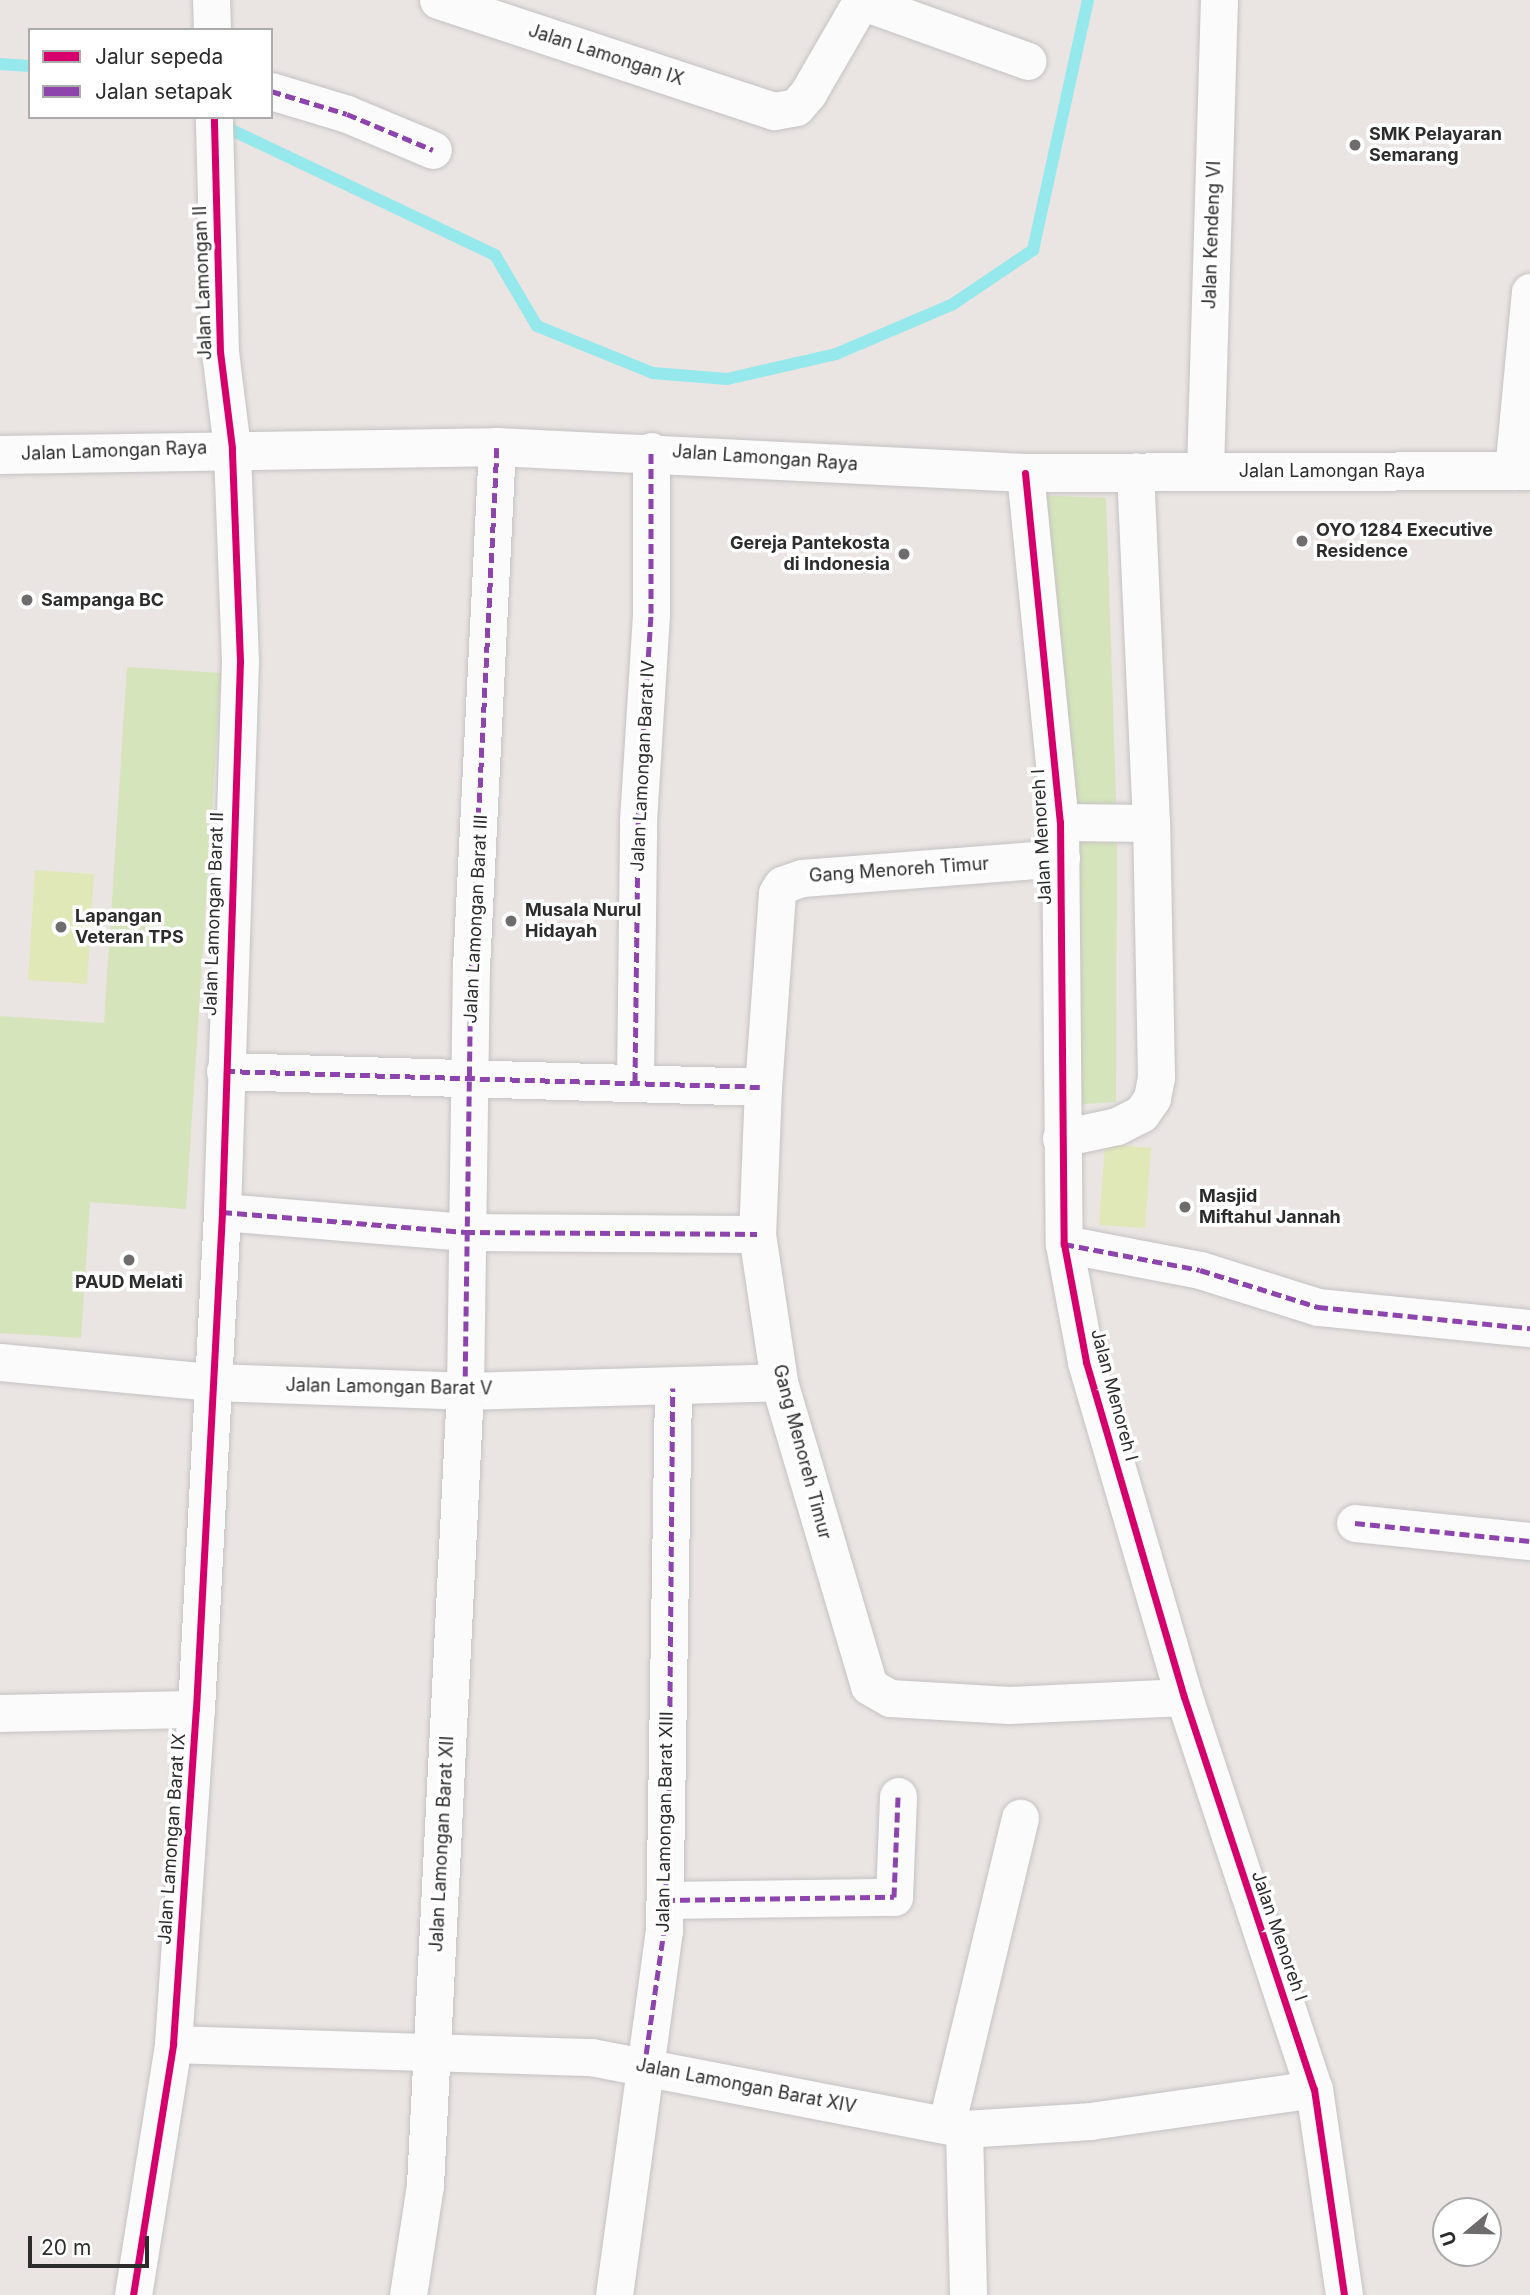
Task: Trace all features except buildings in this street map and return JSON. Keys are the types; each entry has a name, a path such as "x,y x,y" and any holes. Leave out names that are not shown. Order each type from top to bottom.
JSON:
{"street":[{"path":"211,0 212,28"},
{"name":"Jalan Lamongan IX","path":"438,0 774,111 796,107 808,93 861,1"},
{"name":"Jalan Kendeng VI","path":"1205,470 1219,0"},
{"path":"861,1 1028,61"},
{"path":"273,92 347,114 433,150"},
{"name":"Jalan Lamongan II","path":"214,119 220,352 232,448"},
{"path":"1522,471 1530,292"},
{"name":"Jalan Lamongan Raya","path":"0,455 232,448 497,447 651,451 1025,473 1205,470 1522,471"},
{"name":"Jalan Lamongan Barat III","path":"465,1391 465,1232 470,1079 497,447"},
{"name":"Jalan Lamongan Barat II","path":"212,1382 222,1212 240,661 232,448"},
{"name":"Jalan Lamongan Barat IV","path":"635,1082 638,821 651,613 651,451"},
{"path":"1061,1138 1117,1126 1141,1114 1152,1098 1151,823 1135,471"},
{"name":"Jalan Menoreh I","path":"1025,473 1060,822 1064,1244 1086,1362 1184,1696 1314,2089 1344,2295"},
{"path":"1060,822 1151,823"},
{"name":"Gang Menoreh Timur","path":"1061,858 802,878 782,885 763,1087 757,1234 779,1382 865,1675 877,1693 890,1698 1009,1705 1184,1696"},
{"path":"225,1071 763,1087"},
{"path":"222,1212 465,1232 757,1234"},
{"path":"1064,1244 1200,1270 1318,1307 1530,1328"},
{"name":"Jalan Lamongan Barat V","path":"0,1362 212,1382 465,1391 673,1388 779,1382"},
{"name":"Jalan Lamongan Barat IX","path":"133,2295 173,2044 197,1709 212,1382"},
{"name":"Jalan Lamongan Barat XIII","path":"614,2295 665,1900 673,1388"},
{"name":"Jalan Lamongan Barat XII","path":"408,2295 425,2185 465,1391"},
{"path":"1355,1523 1530,1541"},
{"path":"0,1713 197,1709"},
{"path":"665,1900 894,1897 898,1796"},
{"path":"968,2295 956,2126 1020,1818"},
{"name":"Jalan Lamongan Barat XIV","path":"173,2044 591,2057 956,2126 1090,2122 1314,2089"}],"green space":[{"path":"1033,495 1106,498 1117,830 1116,1102 1072,1105"},
{"path":"127,667 221,673 186,1209 90,1202 81,1338 0,1333 0,1016 104,1023"},
{"name":"Lapangan Veteran TPS","path":"35,870 94,874 87,984 28,980"},
{"path":"1105,1144 1151,1148 1145,1228 1099,1225"}],"waterway":[{"path":"219,124 495,255 537,326 653,373 727,379 836,354 953,304 1033,250 1088,0"},
{"path":"0,64 28,66"}],"marked path":[{"path":"273,92 347,114 433,150"},
{"path":"465,1391 471,967 497,447"},
{"path":"635,1082 638,821 651,613 651,451"},
{"path":"225,1071 763,1087"},
{"path":"222,1212 465,1232 757,1234"},
{"path":"1064,1244 1200,1270 1318,1307 1530,1328"},
{"path":"644,2069 664,1931 669,1811 673,1388"},
{"path":"1355,1523 1530,1541"},
{"path":"665,1900 894,1897 898,1796"}],"cycle path":[{"path":"133,2295 173,2044 196,1709 222,1212 240,661 232,448 220,352 214,119"},
{"path":"1025,473 1060,822 1064,1244 1086,1362 1184,1697 1314,2089 1344,2295"}],"place":[{"name":"SMK Pelayaran Semarang","path":"1355,145"},
{"name":"OYO 1284 Executive Residence","path":"1302,541"},
{"name":"Gereja Pantekosta di Indonesia","path":"904,554"},
{"name":"Sampanga BC","path":"27,600"},
{"name":"Musala Nurul Hidayah","path":"511,921"},
{"name":"Lapangan Veteran TPS","path":"61,927"},
{"name":"Masjid Miftahul Jannah","path":"1185,1207"},
{"name":"PAUD Melati","path":"129,1260"}]}
